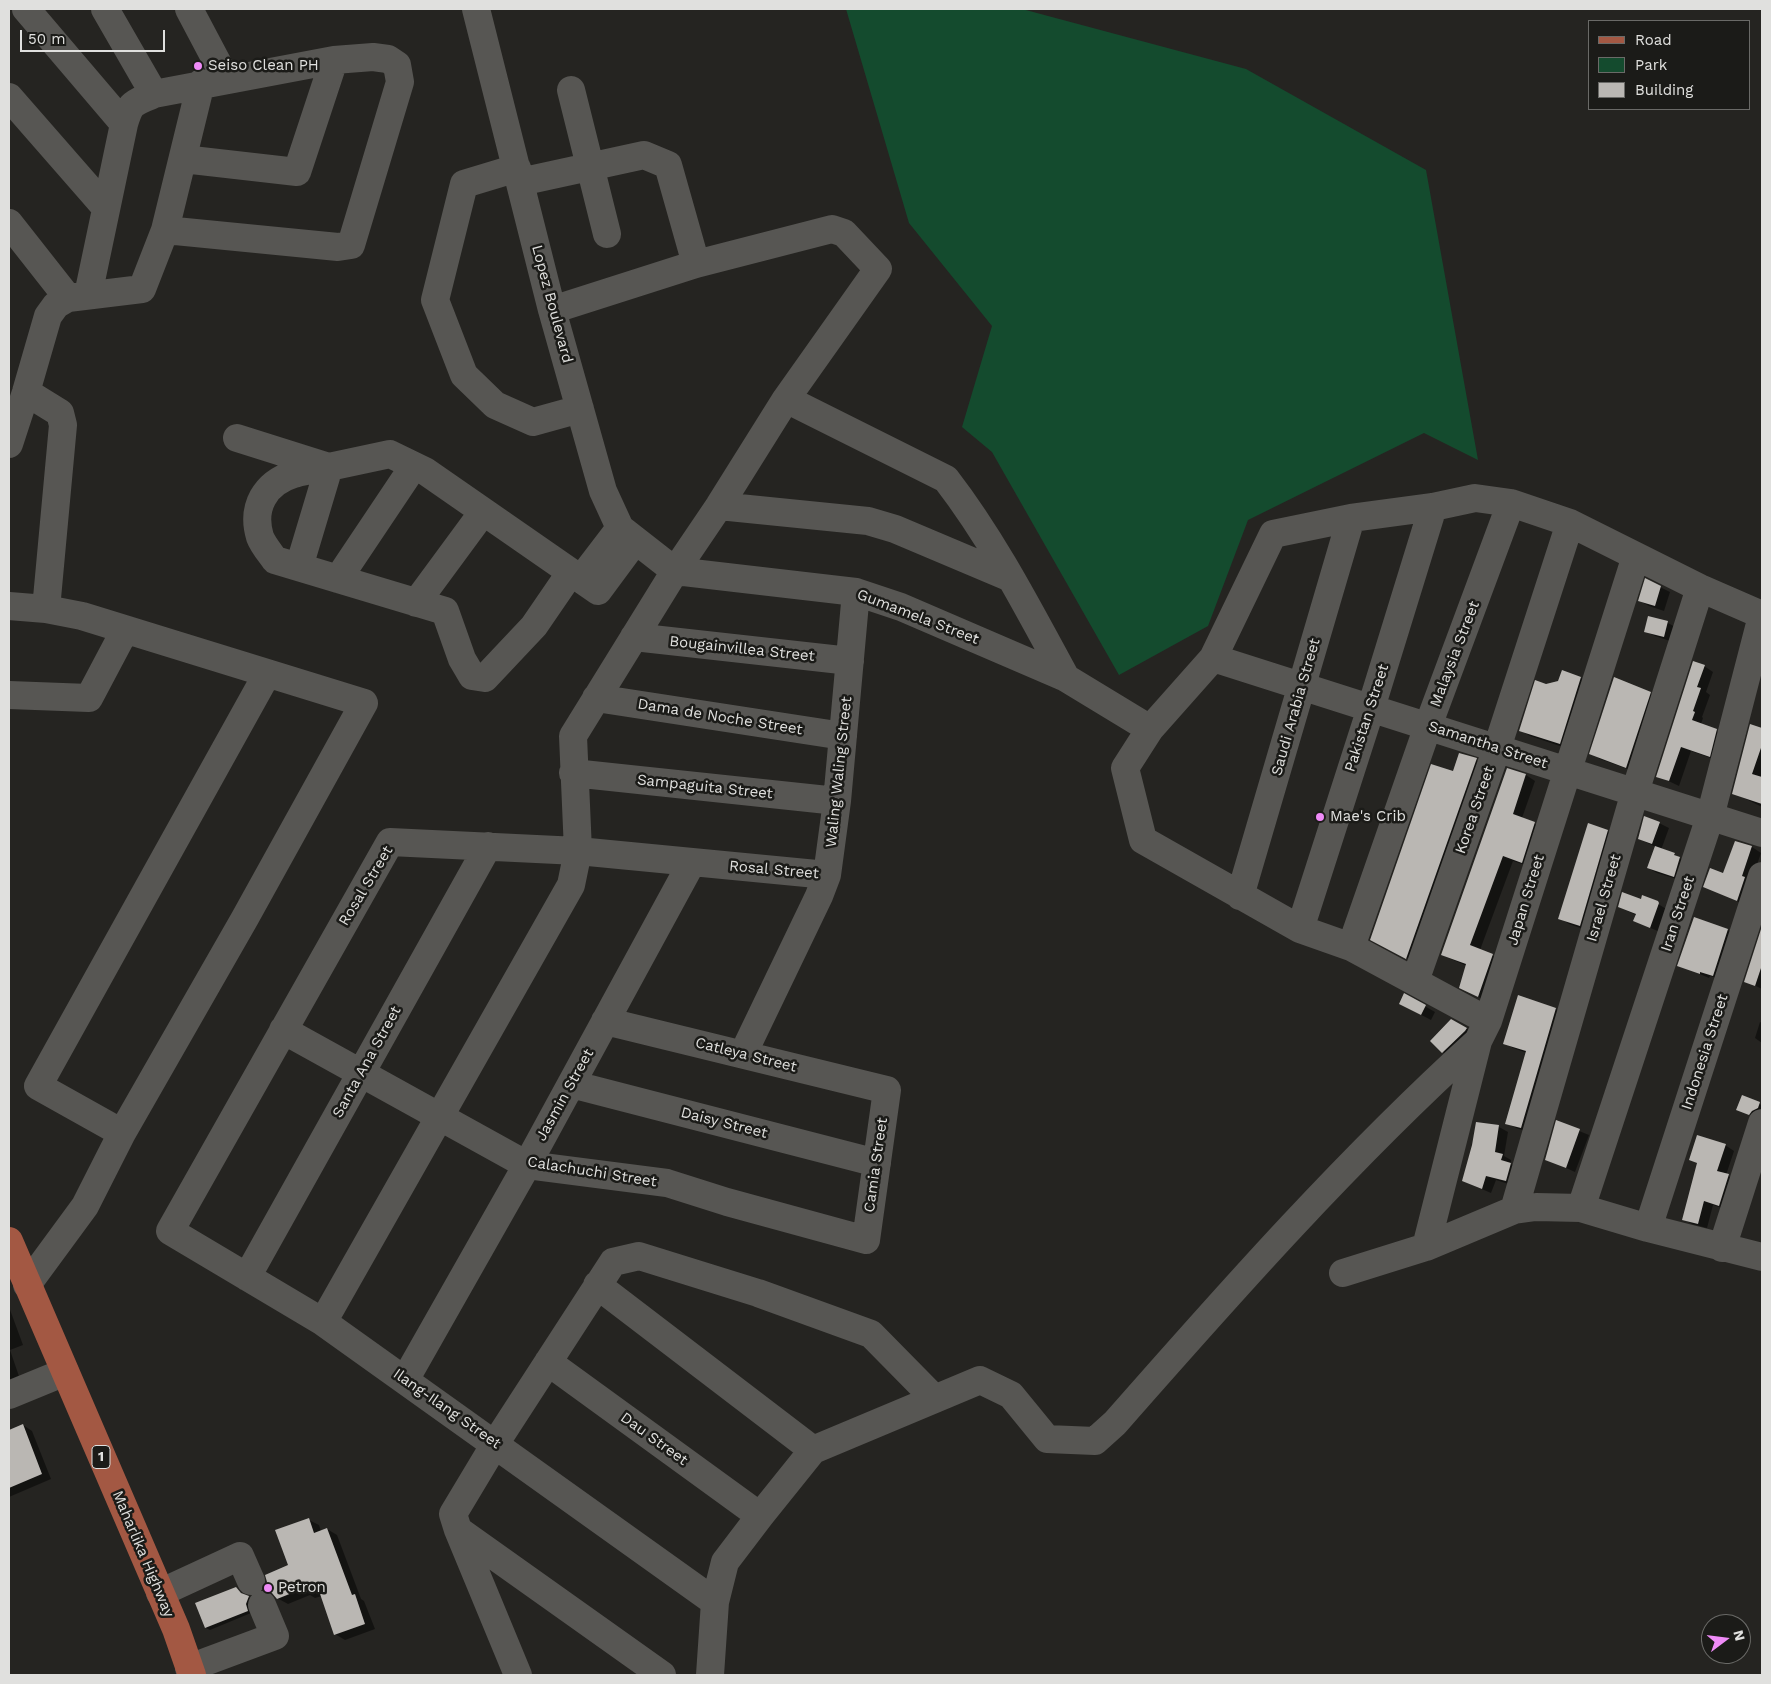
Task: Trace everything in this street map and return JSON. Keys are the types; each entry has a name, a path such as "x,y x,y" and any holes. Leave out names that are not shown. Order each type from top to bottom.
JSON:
{"main road":[{"name":"Maharlika Highway","path":"9,1241 176,1629 191,1672"}],"street":[{"path":"26,9 124,124"},
{"path":"105,9 154,94"},
{"path":"9,444 48,316 56,305 78,297 142,289 165,230 183,159 214,81 189,9"},
{"name":"Lopez Boulevard","path":"476,9 552,310 604,491 628,535 675,571"},
{"path":"78,297 106,208 124,124 129,108 135,102 154,94 214,81 334,60 372,57 388,59 397,65 400,82 351,245 338,247 165,230"},
{"path":"183,159 297,172 334,60"},
{"path":"571,90 607,234"},
{"path":"9,97 106,208"},
{"path":"580,409 533,422 494,405 464,375 435,300 464,184 518,175 590,167 644,155 668,165 696,264"},
{"path":"9,223 78,297"},
{"path":"323,1322 571,885 578,851 573,773 573,736 675,571 719,506 786,399 878,269 844,232 832,229 696,264 552,310"},
{"path":"26,392 60,413 62,425 46,609"},
{"path":"786,399 946,479 963,501 1011,578 1066,678"},
{"path":"237,438 329,467"},
{"path":"576,576 425,471 390,454 294,474 275,482 263,497 256,516 261,539 275,560 445,611 462,658 472,676 485,678 534,626 576,576 628,535"},
{"path":"338,579 413,466"},
{"path":"299,567 329,467"},
{"path":"710,1675 715,1602 725,1562 813,1450 980,1380 1011,1395 1047,1439 1095,1441 1115,1423 1255,1265 1483,1031 1415,981 1350,947 1300,929 1144,840 1124,768 1150,729 1213,658 1273,534 1351,518 1433,507 1475,498 1512,503 1570,523 1700,588 1762,616"},
{"name":"Malaysia Street","path":"1350,947 1428,726 1512,503"},
{"path":"719,506 868,521 895,529 1011,578"},
{"name":"Pakistan Street","path":"1300,929 1433,507"},
{"path":"416,603 484,512"},
{"name":"Saudi Arabia Street","path":"1240,896 1351,518"},
{"name":"Korea Street","path":"1415,981 1497,748 1570,523"},
{"name":"Japan Street","path":"1426,1247 1483,1031 1636,556"},
{"name":"Gumamela Street","path":"675,571 856,592 901,607 1066,678 1150,729"},
{"name":"Israel Street","path":"1514,1210 1635,792 1700,588"},
{"name":"Waling Waling Street","path":"743,1054 819,896 827,875 837,801 856,592"},
{"path":"9,606 46,609 82,616 364,703 245,918 122,1133 85,1206 27,1285"},
{"name":"Iran Street","path":"1581,1208 1710,816 1762,616"},
{"path":"9,695 89,698 125,630"},
{"name":"Bougainvillea Street","path":"634,637 850,661"},
{"name":"Samantha Street","path":"1213,658 1762,833"},
{"path":"122,1133 38,1086 267,674"},
{"name":"Dama de Noche Street","path":"596,698 843,736"},
{"name":"Sampaguita Street","path":"573,773 837,801"},
{"name":"Rosal Street","path":"170,1231 390,842 578,851 827,875"},
{"name":"Santa Ana Street","path":"247,1277 488,846"},
{"name":"Jasmin Street","path":"405,1380 527,1165 692,862"},
{"name":"Indonesia Street","path":"1648,1228 1762,876"},
{"name":"Catleya Street","path":"605,1021 887,1090"},
{"name":"Calachuchi Street","path":"284,1030 527,1165 667,1183 727,1202 866,1240"},
{"name":"Daisy Street","path":"571,1084 876,1163"},
{"name":"Camia Street","path":"866,1240 887,1090"},
{"path":"1722,1248 1762,1124"},
{"path":"1342,1273 1426,1247 1514,1210 1536,1207 1581,1208 1722,1248 1762,1256"},
{"name":"Ilang-Ilang Street","path":"170,1231 323,1322 715,1602"},
{"path":"518,1675 458,1530 454,1514 495,1444 613,1262 639,1256 758,1293 871,1334 935,1399"},
{"path":"597,1285 813,1450"},
{"name":"Dau Street","path":"548,1362 760,1516"},
{"path":"9,1395 65,1372"},
{"path":"458,1530 662,1675"},
{"path":"160,1593 240,1556 251,1581"},
{"path":"191,1672 275,1636 262,1606"}],"green space":[{"path":"846,9 1022,9 1246,69 1426,170 1478,460 1424,433 1248,520 1208,626 1119,675 992,452 962,427 992,326 909,223"}],"building":[{"path":"1645,578 1661,586 1655,606 1638,601"},
{"path":"1648,616 1668,621 1664,637 1644,632"},
{"path":"1693,661 1705,665 1697,687 1701,688 1692,720 1717,729 1710,757 1681,747 1669,781 1656,777"},
{"path":"1562,670 1581,677 1560,744 1519,731 1535,680 1546,684 1558,681"},
{"path":"1614,677 1651,692 1626,768 1589,754"},
{"path":"1750,724 1762,728 1762,745 1752,774 1762,777 1762,804 1732,794"},
{"path":"1459,753 1477,758 1406,959 1370,940 1431,764 1453,771"},
{"path":"1507,768 1526,774 1513,814 1535,822 1522,863 1503,856 1470,945 1493,954 1478,997 1459,988 1466,964 1441,955"},
{"path":"1644,816 1660,822 1652,844 1638,839"},
{"path":"1588,823 1608,830 1580,926 1558,919"},
{"path":"1735,841 1752,846 1742,876 1745,877 1737,901 1703,887 1710,868 1723,873"},
{"path":"1655,846 1675,853 1674,855 1680,857 1674,877 1647,868"},
{"path":"1622,892 1641,899 1642,895 1658,901 1659,903 1650,928 1633,921 1636,914 1618,907"},
{"path":"1694,917 1728,929 1713,976 1700,972 1700,974 1677,966"},
{"path":"1762,926 1762,965 1755,986 1744,982"},
{"path":"1404,993 1426,1005 1421,1015 1399,1004"},
{"path":"1518,995 1556,1008 1521,1128 1505,1124 1526,1051 1503,1044"},
{"path":"1451,1019 1467,1028 1442,1053 1430,1041"},
{"path":"1742,1095 1760,1102 1758,1108 1749,1115 1736,1110"},
{"path":"1556,1120 1580,1129 1566,1168 1545,1160"},
{"path":"1476,1122 1499,1125 1495,1152 1503,1154 1501,1160 1511,1163 1506,1181 1486,1176 1482,1189 1462,1181"},
{"path":"1697,1135 1726,1144 1717,1171 1729,1174 1719,1206 1704,1201 1698,1224 1682,1220 1697,1163 1689,1160"},
{"path":"23,1424 42,1474 9,1488 9,1430"},
{"path":"309,1518 314,1533 327,1528 352,1595 355,1594 365,1624 334,1635 318,1588 304,1593 302,1589 277,1599 272,1593 264,1590 267,1582 265,1575 288,1565 275,1530"},
{"path":"236,1587 241,1593 249,1596 246,1604 248,1611 205,1628 195,1603"}],"place":[{"name":"Seiso Clean PH","path":"198,66"},
{"name":"Mae's Crib","path":"1320,817"},
{"name":"Petron","path":"268,1588"}]}
